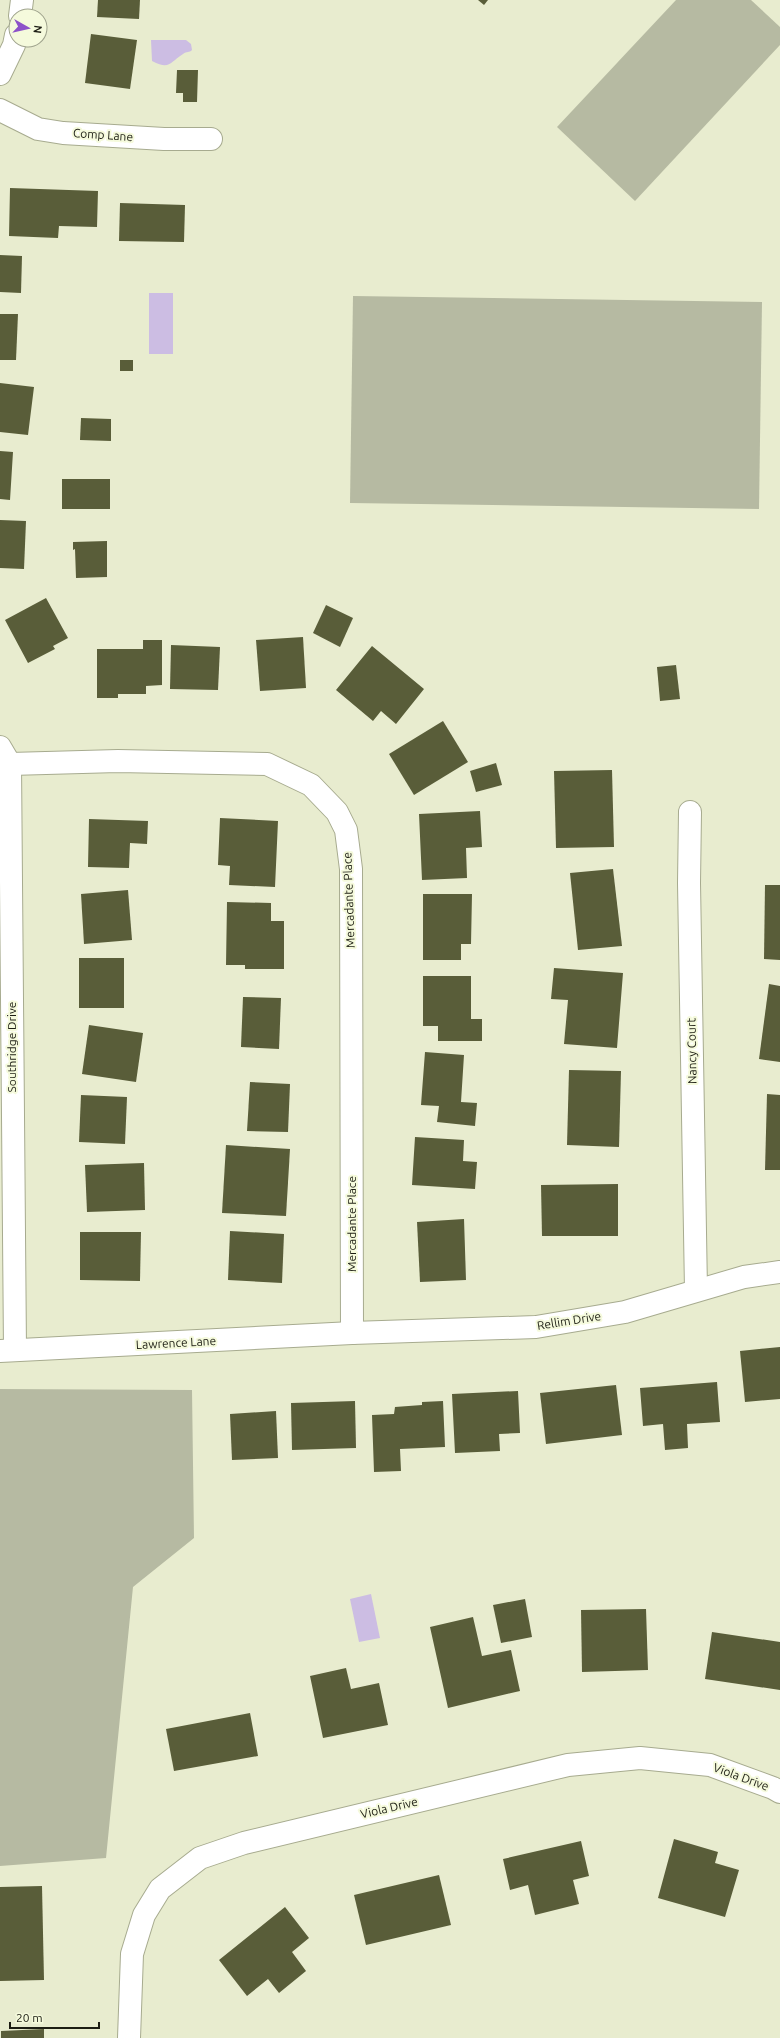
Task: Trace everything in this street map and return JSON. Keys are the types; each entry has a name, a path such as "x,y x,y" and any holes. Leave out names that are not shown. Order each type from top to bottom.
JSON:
{"street":[{"path":"0,74 13,48"},
{"name":"Comp Lane","path":"0,110 38,129 63,133 164,139 211,139"},
{"name":"Mercadante Place","path":"5,756 118,761 267,764 311,785 337,812 346,830 351,869 352,1333"},
{"name":"Southridge Drive","path":"5,756 7,1351"},
{"name":"Nancy Court","path":"690,812 689,891 696,1290"},
{"name":"Rellim Drive","path":"352,1333 536,1327 625,1312 744,1277 780,1272"},
{"name":"Lawrence Lane","path":"7,1351 352,1333"},
{"name":"Viola Drive","path":"129,2038 132,1954 144,1915 160,1889 200,1858 244,1843 568,1765 640,1758 710,1765 773,1788 780,1792"}],"green space":[{"path":"676,0 751,0 780,27 780,45 635,201 557,127"},
{"path":"353,296 762,302 759,509 350,503"},
{"path":"0,1389 192,1390 194,1538 133,1587 106,1858 0,1866"}],"shaded area":[{"path":"151,40 186,40 191,44 192,50 184,53 169,64 162,65 152,61"},
{"path":"149,293 173,293 173,354 149,354"},
{"path":"371,1594 380,1638 359,1642 350,1599"}],"building":[{"path":"98,0 140,0 139,19 97,17"},
{"path":"478,0 488,0 484,5"},
{"path":"91,34 137,40 130,89 85,83"},
{"path":"177,70 198,70 197,102 183,102 183,93 176,93"},
{"path":"10,188 98,191 97,227 59,226 58,238 9,236"},
{"path":"120,203 185,205 184,242 119,241"},
{"path":"0,255 22,256 21,293 0,292"},
{"path":"0,314 18,314 16,360 0,360"},
{"path":"120,360 133,360 133,371 120,371"},
{"path":"0,383 34,387 28,435 0,432"},
{"path":"81,418 111,419 111,441 80,440"},
{"path":"0,451 13,452 10,500 0,499"},
{"path":"62,479 110,479 110,509 62,509"},
{"path":"0,520 26,521 24,569 0,568"},
{"path":"107,541 107,577 76,578 75,549 73,550 73,542"},
{"path":"46,598 68,638 53,646 55,649 28,663 5,620"},
{"path":"326,605 353,618 340,647 313,633"},
{"path":"303,637 306,688 260,691 256,640"},
{"path":"143,640 162,640 162,685 146,686 146,694 118,694 118,698 97,698 97,649 143,649"},
{"path":"171,645 220,647 218,690 170,689"},
{"path":"372,646 424,689 396,724 381,711 373,721 336,690"},
{"path":"676,665 680,699 660,701 657,667"},
{"path":"443,721 468,762 414,795 389,754"},
{"path":"496,763 502,785 476,792 470,771"},
{"path":"612,770 614,847 556,848 554,771"},
{"path":"480,811 482,847 466,848 467,878 422,880 419,814"},
{"path":"220,818 278,821 275,887 229,885 230,866 218,865"},
{"path":"89,819 148,821 147,844 130,843 129,868 88,867"},
{"path":"613,869 622,946 578,950 570,873"},
{"path":"765,885 780,885 780,960 764,959"},
{"path":"128,890 132,940 84,944 81,894"},
{"path":"423,894 472,894 471,944 461,944 461,960 423,960"},
{"path":"227,902 271,903 271,921 284,921 284,969 245,969 245,965 226,965"},
{"path":"79,958 124,958 124,1008 79,1008"},
{"path":"554,968 623,973 617,1048 564,1044 568,1000 551,999"},
{"path":"423,976 471,976 471,1019 482,1019 482,1041 438,1041 438,1026 423,1026"},
{"path":"769,984 780,986 780,1062 759,1059"},
{"path":"243,997 281,998 279,1049 241,1047"},
{"path":"89,1025 143,1033 136,1082 82,1074"},
{"path":"425,1052 464,1055 461,1102 477,1103 475,1126 437,1122 439,1106 421,1105"},
{"path":"569,1070 621,1071 619,1147 567,1145"},
{"path":"250,1082 290,1084 288,1132 247,1131"},
{"path":"767,1094 780,1095 780,1170 765,1170"},
{"path":"81,1095 127,1097 125,1144 79,1142"},
{"path":"415,1137 464,1140 463,1161 477,1162 475,1189 412,1185"},
{"path":"226,1145 290,1149 286,1216 222,1213"},
{"path":"144,1163 145,1210 87,1212 85,1165"},
{"path":"618,1184 618,1236 542,1236 541,1185"},
{"path":"464,1219 466,1280 420,1282 417,1222"},
{"path":"230,1231 284,1234 282,1283 228,1280"},
{"path":"80,1232 141,1232 140,1281 80,1280"},
{"path":"780,1347 780,1399 745,1402 740,1351"},
{"path":"717,1382 720,1422 687,1424 688,1448 665,1450 663,1424 643,1426 640,1388"},
{"path":"616,1385 622,1435 546,1444 540,1393"},
{"path":"518,1391 520,1433 499,1434 500,1451 455,1453 452,1394"},
{"path":"355,1401 356,1448 292,1450 291,1403"},
{"path":"443,1401 445,1447 400,1449 401,1471 374,1472 372,1415 394,1414 395,1407 422,1405 422,1402"},
{"path":"276,1411 278,1458 232,1460 230,1414"},
{"path":"525,1599 532,1637 501,1643 493,1605"},
{"path":"646,1609 648,1670 582,1672 581,1610"},
{"path":"473,1617 482,1656 511,1650 520,1691 448,1708 430,1627"},
{"path":"712,1632 780,1642 780,1690 705,1679"},
{"path":"346,1668 351,1689 379,1683 388,1725 323,1738 310,1676"},
{"path":"250,1713 258,1756 174,1771 166,1729"},
{"path":"674,1839 718,1852 715,1863 739,1870 725,1917 658,1898"},
{"path":"581,1841 589,1876 573,1880 579,1904 535,1915 528,1885 510,1890 503,1859"},
{"path":"439,1875 451,1925 366,1945 354,1895"},
{"path":"42,1886 44,1980 0,1981 0,1887"},
{"path":"285,1907 309,1938 292,1952 306,1971 279,1993 268,1979 247,1996 219,1960"},
{"path":"44,2029 44,2038 1,2038 1,2031"}]}
